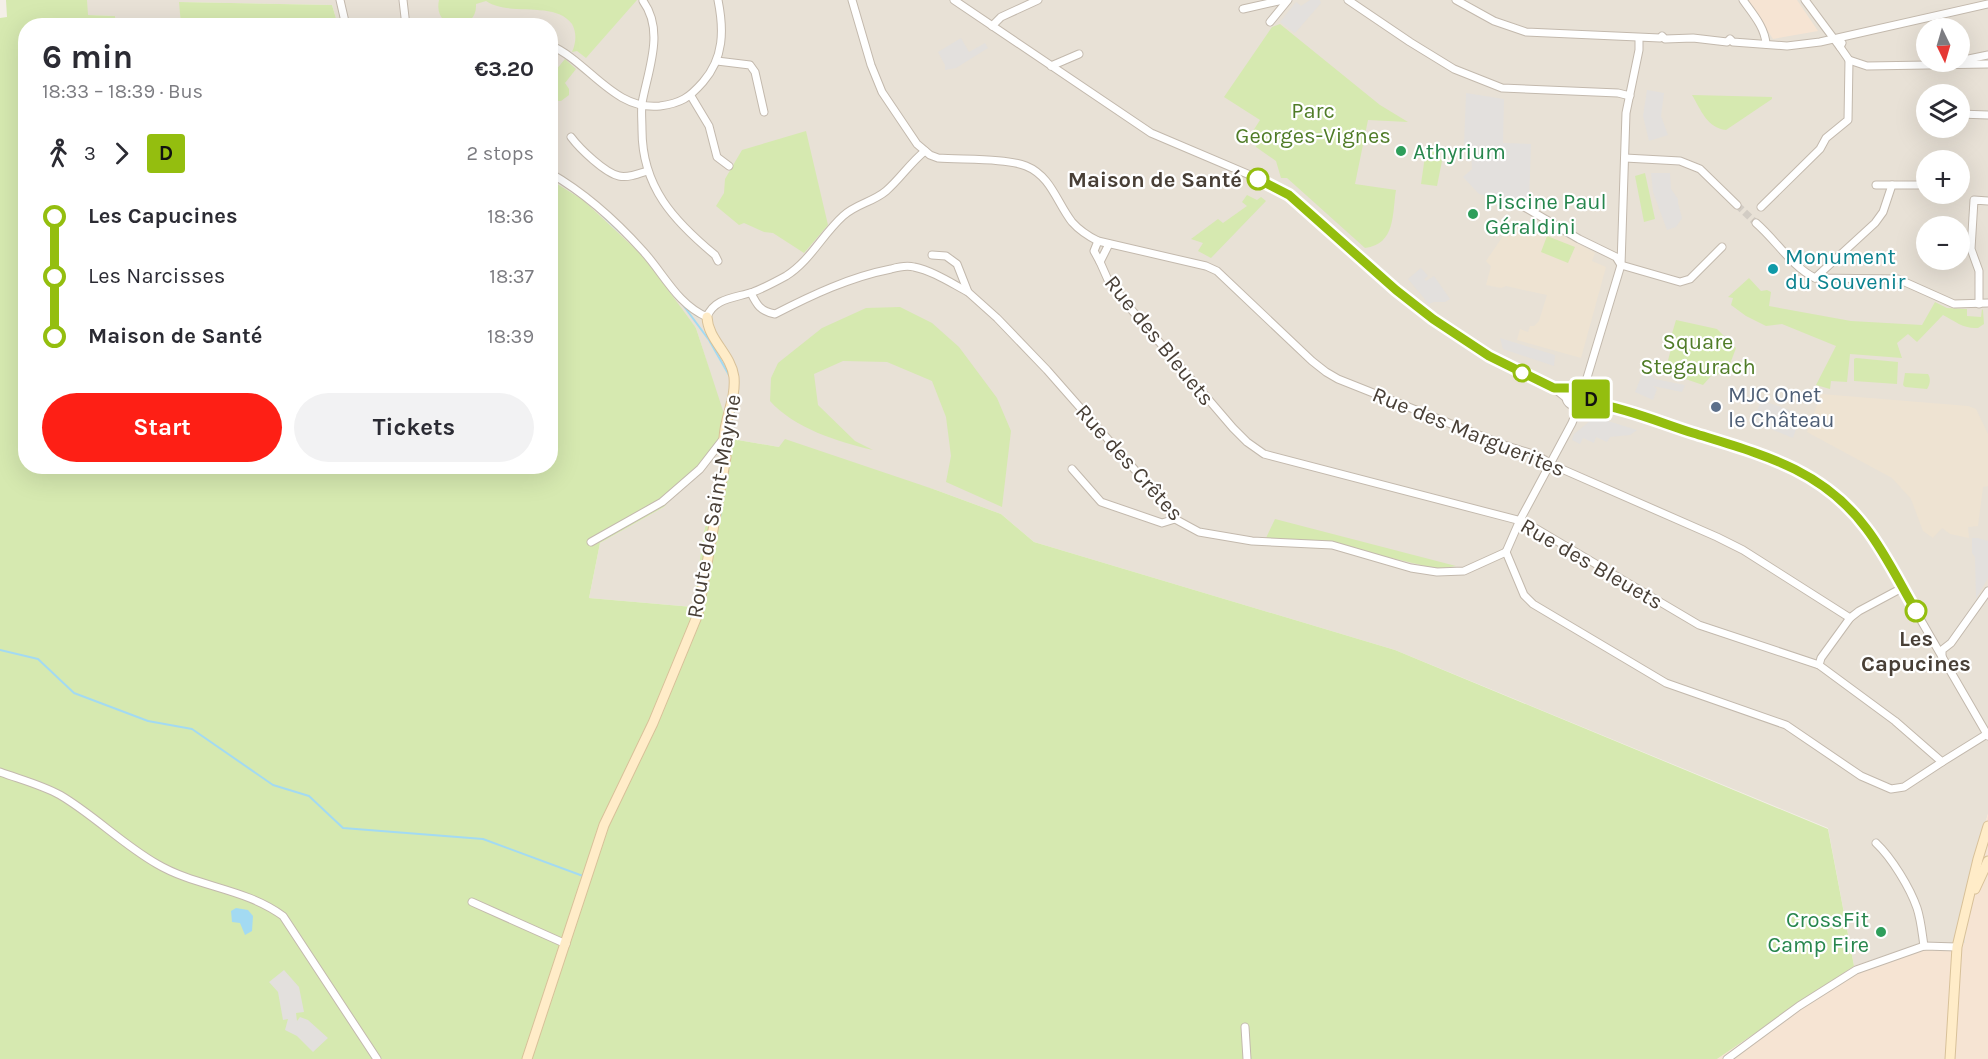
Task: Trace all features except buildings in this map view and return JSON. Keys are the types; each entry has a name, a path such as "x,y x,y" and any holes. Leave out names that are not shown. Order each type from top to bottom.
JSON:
{"street":[{"path":"340,0 344,18"},
{"path":"403,0 405,18"},
{"path":"558,50 626,100 642,106 676,103 691,96 708,77 717,61 722,40 718,0"},
{"path":"852,0 871,65 882,92 917,144 938,158 1003,162 1024,165 1036,171 1050,185 1072,222 1084,234 1098,241"},
{"path":"954,0 1151,133 1271,184 1289,195 1396,290 1433,319 1489,356 1555,389 1565,397 1568,404 1577,405 1597,404 1767,456 1805,473 1833,493 1857,516 1875,541 1988,735 1904,787 1891,789 1861,776 1786,725 1666,683 1533,604 1524,594 1506,552 1520,520 1574,418 1577,405 1584,400 1585,379 1621,265 1626,113 1639,50 1639,38"},
{"path":"992,26 1009,12 1038,0"},
{"path":"1243,9 1283,0"},
{"path":"1270,22 1288,0"},
{"path":"1348,0 1454,69 1502,88 1618,93 1630,96"},
{"path":"1455,0 1494,21 1526,32 1784,45 1843,38 1988,4"},
{"path":"1743,0 1764,32 1766,44"},
{"path":"1761,207 1820,148 1826,138 1848,120 1849,60 1805,0"},
{"path":"643,1 649,10 655,43 642,106 642,140 647,171 658,196 678,222 715,255 718,261"},
{"path":"1840,47 1843,38"},
{"path":"1051,66 1079,54"},
{"path":"1970,59 1988,55"},
{"path":"1849,60 1867,66 1916,65"},
{"path":"717,61 750,65 755,72 764,112"},
{"path":"1970,64 1988,64"},
{"path":"691,96 709,126 717,157 729,166"},
{"path":"1970,115 1988,116"},
{"path":"571,137 578,146 610,172 627,176 647,171"},
{"path":"558,177 597,206 644,251 686,304 707,317 709,311 720,302 751,293 794,271 853,207 885,192 925,151"},
{"path":"1625,158 1680,161 1700,170 1737,205"},
{"path":"1876,185 1916,185"},
{"path":"1815,278 1875,223 1884,212 1892,185"},
{"path":"1979,304 1979,270 1971,249 1974,200 1988,201"},
{"path":"1521,205 1579,239 1616,257 1621,265 1680,282 1690,279 1722,247"},
{"path":"1756,223 1796,265 1815,278 1898,279 1954,304 1988,303"},
{"name":"Rue des Marguerites","path":"1098,241 1206,266 1217,271 1326,372 1338,379 1504,445 1536,455 1717,537 1743,550 1850,618"},
{"name":"Rue des Bleuets","path":"1098,241 1094,251 1108,280 1130,309 1233,428 1264,454 1520,520 1699,625 1819,665 1894,722 1941,762"},
{"name":"Rue des Bleuets","path":"1100,262 1108,244"},
{"name":"Rue des Crêtes","path":"932,255 946,256 957,264 968,292"},
{"name":"Rue des Crêtes","path":"751,293 758,308 775,314 848,280 905,266 914,266 944,279 968,292 997,318 1047,370 1175,519 1199,532 1252,541 1332,545 1411,568 1437,572 1464,571 1506,552"},
{"name":"Route de Saint-Mayme","path":"527,1059 604,825 653,723 698,614 726,457 724,438 734,399 730,362 707,327 707,317"},
{"path":"1565,397 1572,388 1585,379"},
{"path":"1555,389 1572,388 1583,392 1597,404"},
{"path":"591,542 662,502 700,469 724,438"},
{"path":"1072,469 1101,502 1162,524 1175,519"},
{"path":"1819,665 1821,658 1850,618 1858,611 1902,588"},
{"path":"1942,658 1942,650 1951,643 1988,591"},
{"path":"0,772 58,794 156,864 179,875 269,905 283,915 377,1059"},
{"path":"1950,1059 1957,947 1988,826"},
{"path":"1876,843 1885,851 1911,894 1918,910 1924,946"},
{"path":"1966,907 1988,861"},
{"path":"472,902 566,944"},
{"path":"1727,1059 1799,1006 1856,970 1924,946 1957,947"},
{"path":"1245,1027 1247,1059"}],"shaded area":[{"path":"87,0 1988,0 1988,814 1969,875 1965,943 1911,947 1854,966 1828,828 1395,650 1034,542 1001,514 936,490 779,447 732,439 704,531 693,607 589,598 600,543 664,507 709,369 696,328 583,200 558,184 558,18 336,18 332,5 180,2 181,18 115,18 115,16 87,15"},
{"path":"1310,0 1320,0 1321,3 1295,33 1280,22 1296,2 1301,6"},
{"path":"1748,0 1797,0 1818,31 1773,39"},
{"path":"961,38 969,52 985,43 988,48 956,68 945,70 945,65 938,52"},
{"path":"1647,90 1664,93 1661,116 1668,135 1649,141 1643,116"},
{"path":"1466,93 1504,99 1503,143 1531,144 1529,201 1510,202 1505,207 1494,197 1479,194 1463,177 1472,169 1471,146 1464,145"},
{"path":"1651,173 1670,173 1671,189 1678,199 1682,218 1676,227 1667,230 1653,192"},
{"path":"1519,221 1537,234 1542,224 1595,253 1592,261 1606,267 1581,358 1517,340 1520,329 1528,332 1530,326 1534,326 1539,321 1547,295 1506,286 1501,288 1486,285 1491,266 1486,261 1512,223"},
{"path":"1421,268 1428,276 1424,279 1426,281 1434,276 1450,299 1429,304 1408,279"},
{"path":"1500,338 1555,355 1554,366 1503,349"},
{"path":"1644,370 1647,370 1655,379 1685,385 1682,392 1653,386 1657,389 1653,400 1635,392"},
{"path":"1821,394 1968,406 1976,409 1988,434 1988,486 1983,487 1978,526 1968,527 1969,538 1950,534 1942,528 1933,538 1923,531 1911,499 1892,478 1807,432"},
{"path":"1761,400 1801,414 1793,438 1753,422"},
{"path":"1595,417 1637,430 1630,435 1610,437 1607,442 1596,437 1594,443 1583,438 1580,444 1572,440 1574,434"},
{"path":"1972,538 1988,541 1988,578 1976,599 1975,557 1972,553"},
{"path":"1988,814 1988,1059 1717,1059 1854,966 1911,947 1965,943 1969,875"},
{"path":"284,970 299,987 304,1012 296,1013 297,1021 300,1017 308,1020 328,1038 313,1052 297,1036 285,1030 288,1019 283,1020 278,992 269,982"}],"green space":[{"path":"6,0 87,0 88,15 115,16 115,18 18,18 18,474 558,474 558,184 583,200 644,257 696,328 729,429 664,507 600,543 589,598 693,607 704,531 732,439 779,447 785,439 1001,514 1034,542 1395,650 1828,829 1854,966 1717,1059 0,1059 0,18 7,17"},
{"path":"439,0 637,0 586,58 577,51 572,52 575,38 574,27 564,17 555,13 507,8 486,1 476,4 472,18 442,18 439,11"},
{"path":"179,2 332,5 336,18 180,18"},
{"name":"Parc Georges-Vignes","path":"1280,24 1380,105 1408,122 1368,120 1355,184 1396,190 1391,226 1382,241 1375,245 1365,248 1287,178 1281,178 1276,161 1256,147 1253,131 1260,120 1224,97 1272,27"},
{"path":"565,59 576,69 565,83 569,89 569,95 561,101 558,101 558,68"},
{"path":"1692,95 1772,97 1772,99 1726,130 1719,129 1709,122"},
{"path":"806,131 828,225 804,253 773,233 764,232 744,223 739,225 716,206 724,193 725,179 742,150"},
{"path":"1426,149 1434,150 1442,161 1437,186 1421,184"},
{"path":"1645,173 1655,219 1644,222 1635,176"},
{"path":"1247,195 1257,200 1261,197 1266,201 1211,258 1198,251 1203,243 1191,239 1218,219 1223,223 1247,206 1242,202"},
{"path":"1547,236 1575,247 1568,263 1541,252"},
{"path":"1749,278 1761,291 1771,292 1769,306 1851,321 1922,325 1935,302 1947,308 1967,309 1967,316 1981,317 1982,309 1984,324 1978,328 1968,327 1943,315 1917,342 1908,334 1897,343 1902,358 1850,354 1847,382 1831,381 1830,389 1816,385 1836,346 1782,324 1766,326 1731,305 1733,298 1728,297"},
{"path":"900,307 932,323 959,347 997,398 1011,431 1002,507 946,482 951,456 946,417 932,381 887,362 843,361 814,374 818,405 855,441 873,450 817,433 791,419 770,401 771,378 778,363 822,328 866,308"},
{"name":"Square Stegaurach","path":"1676,320 1717,329 1736,348 1730,364 1723,366 1720,374 1711,376 1703,385 1665,372 1671,349 1668,347"},
{"path":"1854,359 1898,362 1897,384 1854,381"},
{"path":"1905,373 1928,374 1929,386 1927,389 1905,387 1903,385"},
{"path":"1275,519 1456,566 1438,569 1319,541 1266,538"}],"water":[{"path":"236,908 248,910 253,916 252,931 245,935 240,923 232,922 231,911"}],"waterway":[{"path":"601,214 621,233"},
{"path":"683,305 709,340 729,375"},
{"path":"733,415 737,400"},
{"path":"719,522 721,512"},
{"path":"0,650 38,659 74,693 148,721 192,729 273,785 309,796 343,828 483,839 583,876"}],"tunnel":[{"path":"1737,205 1756,223"}],"bus line":[{"name":"D","path":"1258,179 1289,195 1396,290 1433,319 1503,363 1554,388 1575,387 1580,389 1597,404 1767,456 1805,473 1833,493 1857,516 1875,541 1916,611"}],"place":[{"name":"Athyrium","path":"1401,151"},
{"name":"Maison de Santé","path":"1258,179"},
{"name":"Piscine Paul Géraldini","path":"1473,214"},
{"name":"Monument du Souvenir","path":"1773,269"},
{"name":"MJC Onet le Château","path":"1716,407"},
{"name":"Les Capucines","path":"1916,611"},
{"name":"CrossFit Camp Fire","path":"1881,932"}]}
